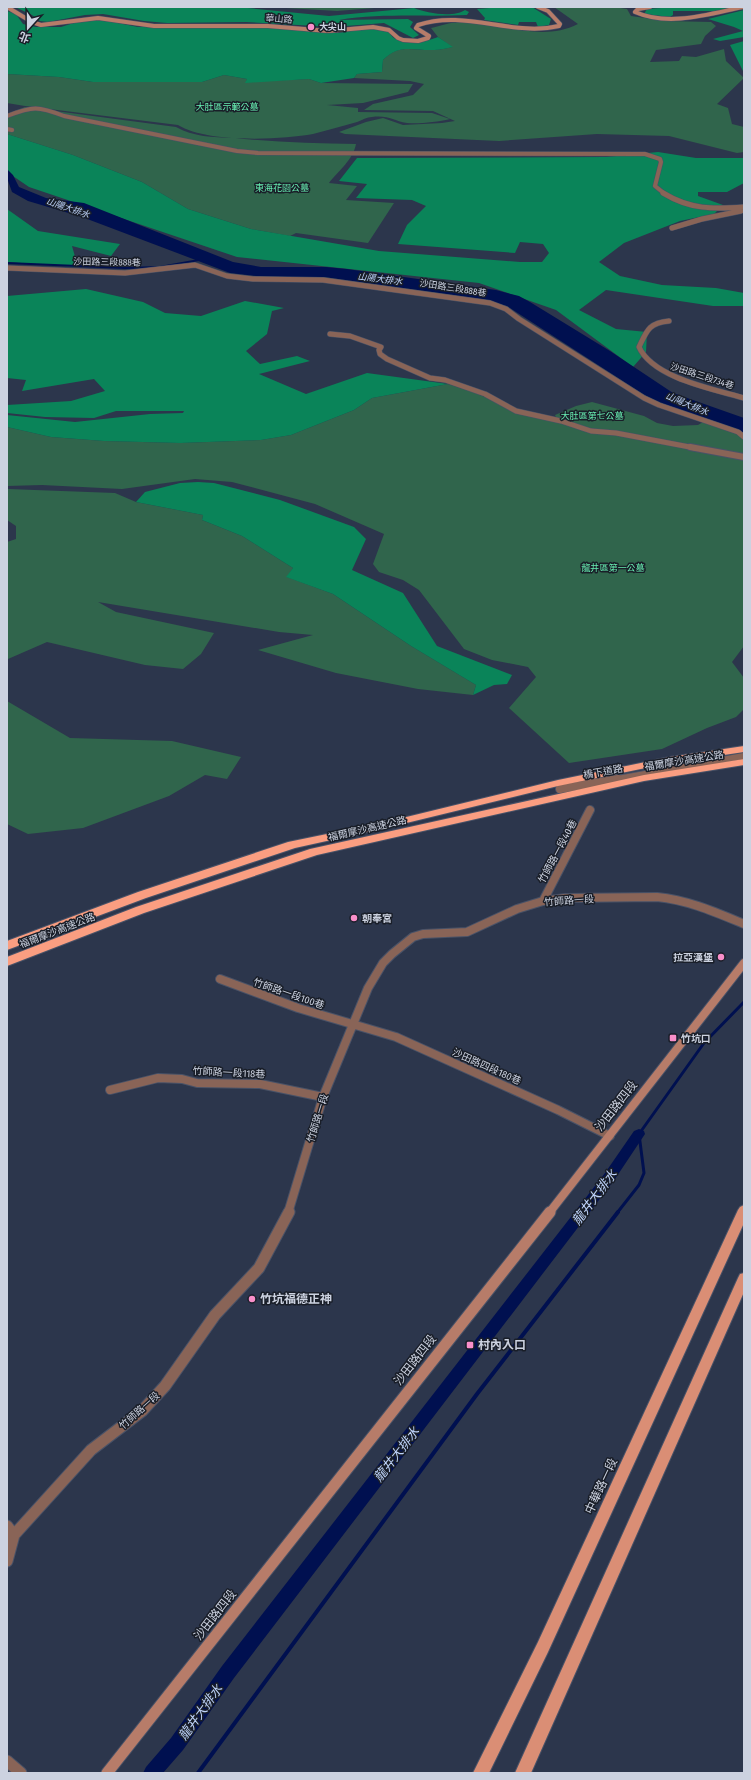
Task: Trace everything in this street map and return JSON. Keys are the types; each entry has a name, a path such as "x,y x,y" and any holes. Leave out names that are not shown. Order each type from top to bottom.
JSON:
{"highway":[{"name":"福爾摩沙高速公路","path":"7,946 142,895 292,846 558,783 670,760 744,749"},
{"name":"福爾摩沙高速公路","path":"7,962 140,910 314,852 644,778 744,762"}],"main road":[{"name":"中華路一段","path":"481,1773 543,1646 744,1210"},
{"path":"523,1773 744,1278"}],"street":[{"name":"華山路","path":"7,7 18,11 32,24 41,25 98,18 138,25 261,26 328,31 373,26 389,30 398,38 403,40 418,41 428,38 429,36 416,28 418,25 448,19 467,19 494,25 538,29 559,26 560,24 548,11 538,7"},
{"path":"650,7 638,9 635,12 646,17 687,19 743,7"},
{"path":"7,116 33,106 42,107 64,116 237,151 258,153 645,154 660,159 661,162 655,186 678,202 699,208 744,207"},
{"path":"672,228 702,219 744,210"},
{"name":"沙田路三段888巷","path":"7,268 125,273 195,265 227,276 253,279 323,280 490,303 506,309 519,319 644,398 659,405 738,432 744,437"},
{"name":"沙田路三段734巷","path":"669,320 652,324 639,348 643,357 654,368 667,374 744,398"},
{"path":"330,334 350,336 381,347 379,350 380,354 387,359 430,378 445,380 485,394 516,411 561,421 591,431 623,434 744,457"},
{"name":"橋下道路","path":"560,789 744,756"},
{"name":"竹師路一段40巷","path":"543,901 590,810"},
{"name":"竹師路一段","path":"7,1561 11,1531 91,1450 142,1411 165,1386 215,1316 259,1268 290,1210 323,1097 352,1025 368,988 383,963 392,954 413,937 423,934 467,932 517,909 543,901 657,896 672,898 744,924"},
{"name":"沙田路四段","path":"107,1773 610,1136 744,963"},
{"name":"竹師路一段100巷","path":"220,979 298,1008 352,1025"},
{"name":"沙田路四段180巷","path":"352,1025 396,1038 558,1110 610,1136"},
{"name":"竹師路一段118巷","path":"110,1090 158,1078 182,1079 196,1083 260,1084 323,1097"},
{"path":"7,1761 21,1773"}],"green space":[{"path":"15,7 237,7 329,16 414,8 425,12 440,14 454,14 465,10 469,12 467,15 451,16 387,16 339,20 408,19 413,22 410,27 419,35 413,38 384,23 333,27 246,22 167,23 144,21 103,14 85,15 48,22 40,21 32,15"},
{"path":"387,7 337,11 286,8"},
{"path":"532,7 551,19 549,25 538,27 536,22 519,22 518,25 484,20 485,18 477,9"},
{"path":"554,7 614,7 627,9 631,16 667,21 711,22 716,26 705,36 701,44 656,50 650,62 679,61 682,56 696,57 724,49 726,61 744,78 717,104 728,108 732,124 744,127 744,152 737,153 669,136 597,134 499,141 345,134 339,132 366,122 383,118 403,125 455,121 433,111 364,110 373,104 413,95 424,84 410,81 354,78 357,74 382,72 383,60 395,51 407,49 436,50 452,47 438,37 431,28 446,24 461,22 476,23 535,32 550,32 578,24"},
{"path":"675,7 732,7 718,11 673,11 673,15 670,17 644,14 647,9"},
{"path":"744,10 744,37 720,41 713,39 743,31 708,19"},
{"path":"7,11 16,14 23,24 36,27 61,27 80,21 93,20 108,21 138,27 274,28 338,33 369,28 388,31 392,37 410,43 422,42 438,37 453,47 436,50 407,49 395,51 383,60 382,72 357,74 354,78 321,83 309,79 245,83 247,79 224,75 202,82 93,82 59,77 7,74"},
{"path":"744,41 744,73 730,45"},
{"name":"大肚區示範公墓","path":"7,74 59,77 93,82 202,82 224,75 247,79 246,82 309,79 321,83 413,84 408,92 363,103 327,105 358,108 358,112 432,113 450,119 407,123 391,118 370,117 313,134 299,136 263,139 225,137 191,131 178,125 7,103"},
{"name":"東海花園公墓","path":"25,107 176,127 196,135 211,137 325,144 356,144 349,160 329,183 357,186 346,200 394,203 368,243 296,233 290,236 251,229 188,209 142,182 73,155 7,134 7,114"},
{"path":"7,134 73,155 142,182 188,209 251,229 379,251 520,262 542,262 549,253 543,244 520,242 515,253 398,244 407,225 426,206 412,200 356,198 367,184 339,181 357,158 606,157 658,152 696,158 744,158 744,183 727,192 698,192 698,196 723,205 714,214 680,221 624,243 599,262 620,276 662,285 716,288 744,293 744,306 713,306 606,290 579,310 616,329 647,332 646,352 633,367 556,310 479,283 237,257 29,187 7,172"},
{"path":"7,209 38,231 120,244 111,256 72,246 78,267 7,262"},
{"path":"86,289 143,302 165,313 201,316 245,301 284,308 272,311 267,334 246,351 260,364 297,356 310,361 259,374 306,394 367,373 448,384 372,398 354,410 291,435 261,440 180,443 104,441 51,437 7,427 7,415 75,422 150,414 183,413 184,411 116,411 94,418 45,417 7,413 7,405 71,401 105,391 94,379 22,391 26,380 7,378 7,296"},
{"name":"龍井區第一公墓","path":"448,384 476,393 527,416 561,423 582,430 744,459 744,646 732,662 744,678 744,709 736,717 707,728 662,749 569,763 509,708 536,677 528,667 492,660 464,649 419,590 403,580 379,572 373,564 384,534 315,504 232,482 195,479 122,489 42,485 7,486 7,427 51,437 104,441 180,443 261,440 291,435 354,410 372,398"},
{"name":"大肚區第七公墓","path":"592,402 644,416 657,423 673,426 698,425 703,422 736,434 744,439 744,455 584,428 556,417 555,415 576,406"},
{"path":"180,483 214,483 280,500 354,527 366,539 352,570 403,593 437,646 512,675 507,684 494,685 473,695 476,685 411,646 333,594 286,577 293,568 242,536 202,520 203,515 136,502 145,492"},
{"path":"8,489 115,493 136,502 203,515 202,520 242,536 293,568 287,577 333,594 411,646 476,685 473,695 418,689 336,673 258,650 313,635 279,632 98,602 116,612 214,633 201,654 183,669 145,665 47,642 8,659 7,662 7,542 16,539 16,526 7,520"},
{"path":"7,701 70,738 172,741 241,757 227,779 205,775 169,796 83,828 28,834 7,824"}],"water":[{"name":"山陽大排水","path":"7,169 13,175 19,187 46,198 84,203 233,262 261,267 326,267 347,269 496,290 519,296 610,351 673,393 744,418 744,433 678,411 646,396 507,306 482,299 324,277 266,277 230,273 82,217 28,201 12,192 7,178"}],"waterway":[{"path":"7,263 125,268 160,267 199,260"},
{"path":"617,1213 639,1185 644,1173 639,1134 704,1043 744,1002"},
{"name":"龍井大排水","path":"152,1773 177,1744 228,1672 610,1176 639,1134"},
{"path":"198,1773 477,1394 618,1212"}],"place":[{"name":"大尖山","path":"311,27"},
{"name":"朝奉宮","path":"354,918"},
{"name":"拉亞漢堡","path":"721,957"},
{"name":"竹坑口","path":"673,1038"},
{"name":"竹坑福德正神","path":"252,1299"},
{"name":"村內入口","path":"470,1345"}]}
